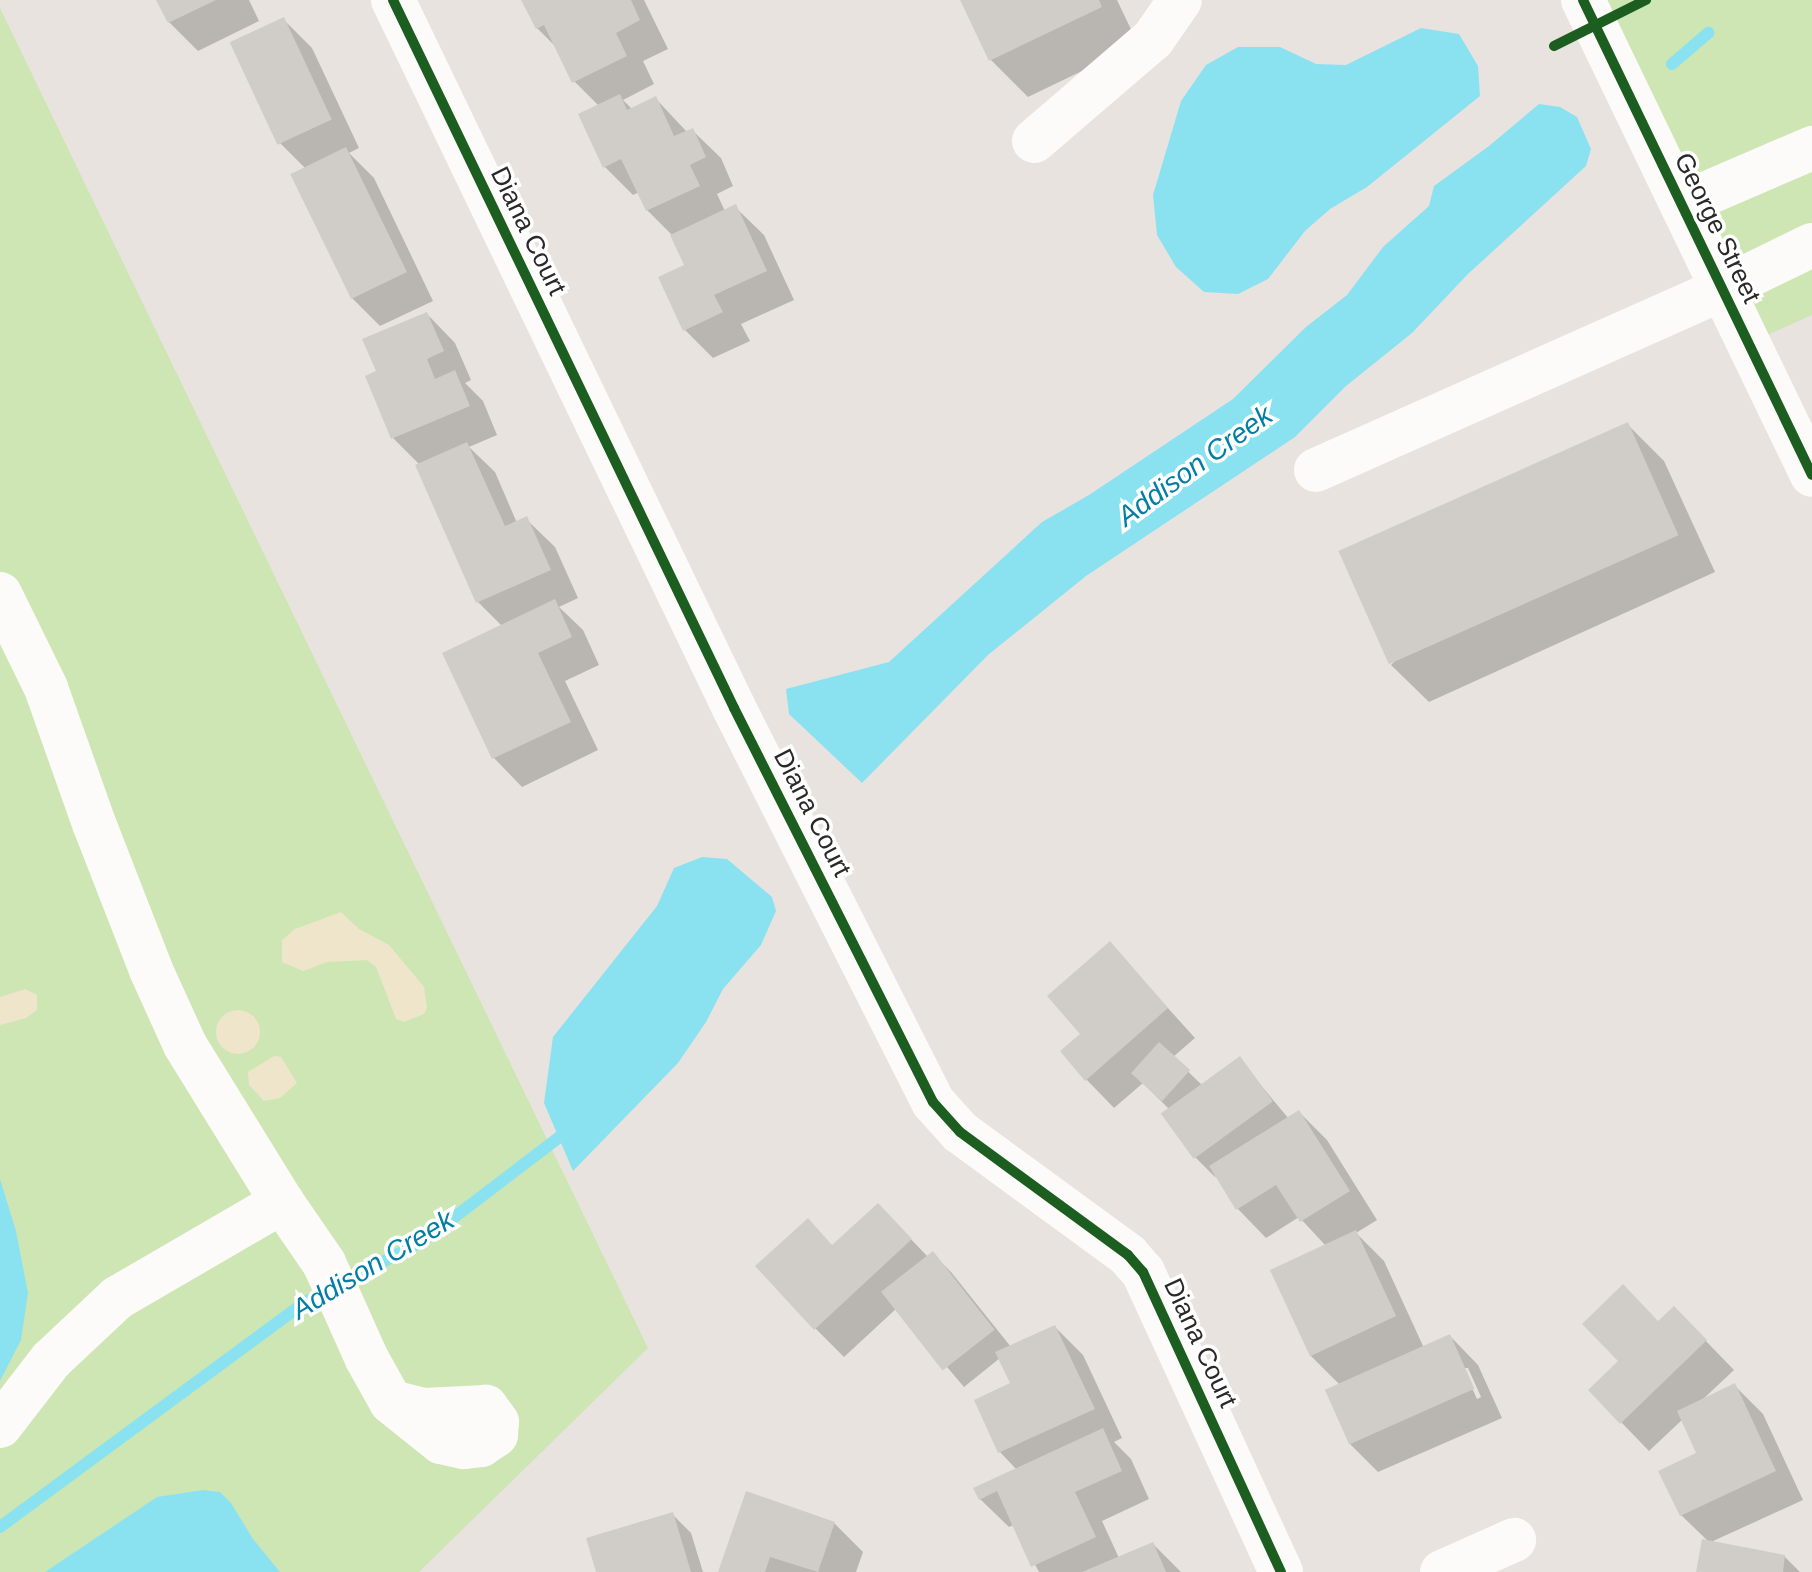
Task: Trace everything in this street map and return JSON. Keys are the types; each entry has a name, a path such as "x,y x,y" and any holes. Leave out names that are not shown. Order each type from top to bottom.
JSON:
{"street":[{"name":"Diana Court","path":"393,0 734,708 933,1102 960,1132 1128,1255 1143,1272 1281,1572"},
{"path":"1034,141 1153,39 1180,0"},
{"name":"George Street","path":"1583,0 1812,475"},
{"path":"1682,204 1812,148"},
{"path":"1316,470 1722,289 1812,245"},
{"path":"0,594 46,688 151,970 185,1045 282,1202 324,1263 391,1402"},
{"path":"0,1426 51,1360 95,1316 182,1258 282,1202"},
{"path":"1442,1572 1514,1540"}],"green space":[{"path":"1604,0 1812,0 1812,315 1765,336"},
{"path":"0,8 648,1348 419,1572 0,1572"}],"sand":[{"path":"341,912 359,929 389,945 424,987 427,1008 424,1014 404,1022 396,1019 376,967 367,960 327,962 303,971 282,962 282,940 295,929"},
{"path":"25,989 37,995 37,1010 26,1018 0,1025 0,997"},
{"path":"238,1010 253,1017 260,1032 253,1047 238,1054 223,1047 216,1032 223,1017"},
{"path":"274,1056 281,1057 297,1083 280,1098 264,1101 249,1085 248,1072"}],"water":[{"path":"1421,28 1459,34 1478,66 1480,96 1367,187 1330,209 1305,231 1268,279 1238,294 1204,292 1176,267 1157,235 1153,195 1181,101 1206,65 1238,47 1280,47 1316,64 1346,65"},
{"path":"1539,104 1560,107 1577,117 1591,149 1586,166 1468,274 1412,333 1346,386 1295,437 1086,576 988,655 862,783 789,714 786,689 889,662 1042,522 1089,495 1233,399 1306,327 1347,295 1383,247 1429,206 1434,186"},
{"path":"702,857 727,859 772,897 776,911 761,945 723,989 706,1022 678,1063 573,1171 544,1103 553,1037 657,906 674,868"},
{"path":"0,1179 16,1231 28,1293 21,1340 0,1381"},
{"path":"203,1490 220,1492 231,1503 253,1539 280,1572 45,1572 157,1497"}],"building":[{"path":"156,0 216,0 168,23"},
{"path":"521,0 631,0 640,20 616,33 627,56 572,83 544,25 536,29"},
{"path":"960,0 1099,0 1102,7 989,61"},
{"path":"284,17 332,119 277,145 230,42"},
{"path":"620,94 627,110 656,96 674,136 693,128 706,157 690,165 700,186 646,211 621,159 603,168 578,114"},
{"path":"346,147 407,272 351,299 290,174"},
{"path":"736,204 767,271 714,295 723,312 683,331 658,277 684,265 670,235"},
{"path":"427,312 444,351 427,359 435,379 455,370 470,406 391,439 365,376 376,371 362,339"},
{"path":"1628,422 1678,535 1389,664 1338,551"},
{"path":"467,442 505,526 527,516 551,570 476,603 415,465"},
{"path":"555,599 572,637 538,653 571,722 492,759 442,653"},
{"path":"1110,941 1168,1008 1085,1081 1060,1051 1080,1034 1047,996"},
{"path":"1159,1042 1190,1070 1162,1101 1131,1073"},
{"path":"1240,1056 1273,1101 1194,1159 1161,1114"},
{"path":"1299,1110 1350,1191 1300,1222 1276,1185 1236,1210 1209,1166"},
{"path":"878,1203 912,1239 814,1330 755,1266 808,1218 832,1245"},
{"path":"1356,1230 1396,1316 1310,1356 1270,1270"},
{"path":"933,1251 995,1330 943,1370 881,1292"},
{"path":"1623,1284 1658,1321 1674,1306 1707,1340 1620,1424 1588,1390 1618,1361 1582,1324"},
{"path":"1055,1325 1095,1409 998,1453 974,1400 1010,1383 995,1352"},
{"path":"1450,1334 1474,1389 1349,1445 1325,1390"},
{"path":"1735,1383 1776,1471 1680,1516 1658,1471 1696,1453 1677,1411"},
{"path":"1103,1428 1122,1471 1075,1492 1096,1537 1031,1567 997,1491 979,1500 973,1488"},
{"path":"746,1491 835,1522 818,1572 770,1557 765,1572 718,1572"},
{"path":"673,1512 691,1572 596,1572 586,1538"},
{"path":"1702,1539 1785,1555 1783,1572 1696,1572"},
{"path":"1153,1542 1166,1572 1082,1572"}],"waterway":[{"name":"Addison Creek","path":"1672,64 1708,33"},
{"name":"Addison Creek","path":"0,1527 305,1302 423,1241 570,1129"}],"cycle path":[{"path":"393,0 734,708 933,1102 960,1132 1128,1255 1143,1272 1281,1572"},
{"path":"1583,0 1812,475"},
{"path":"1554,46 1646,0"}]}
